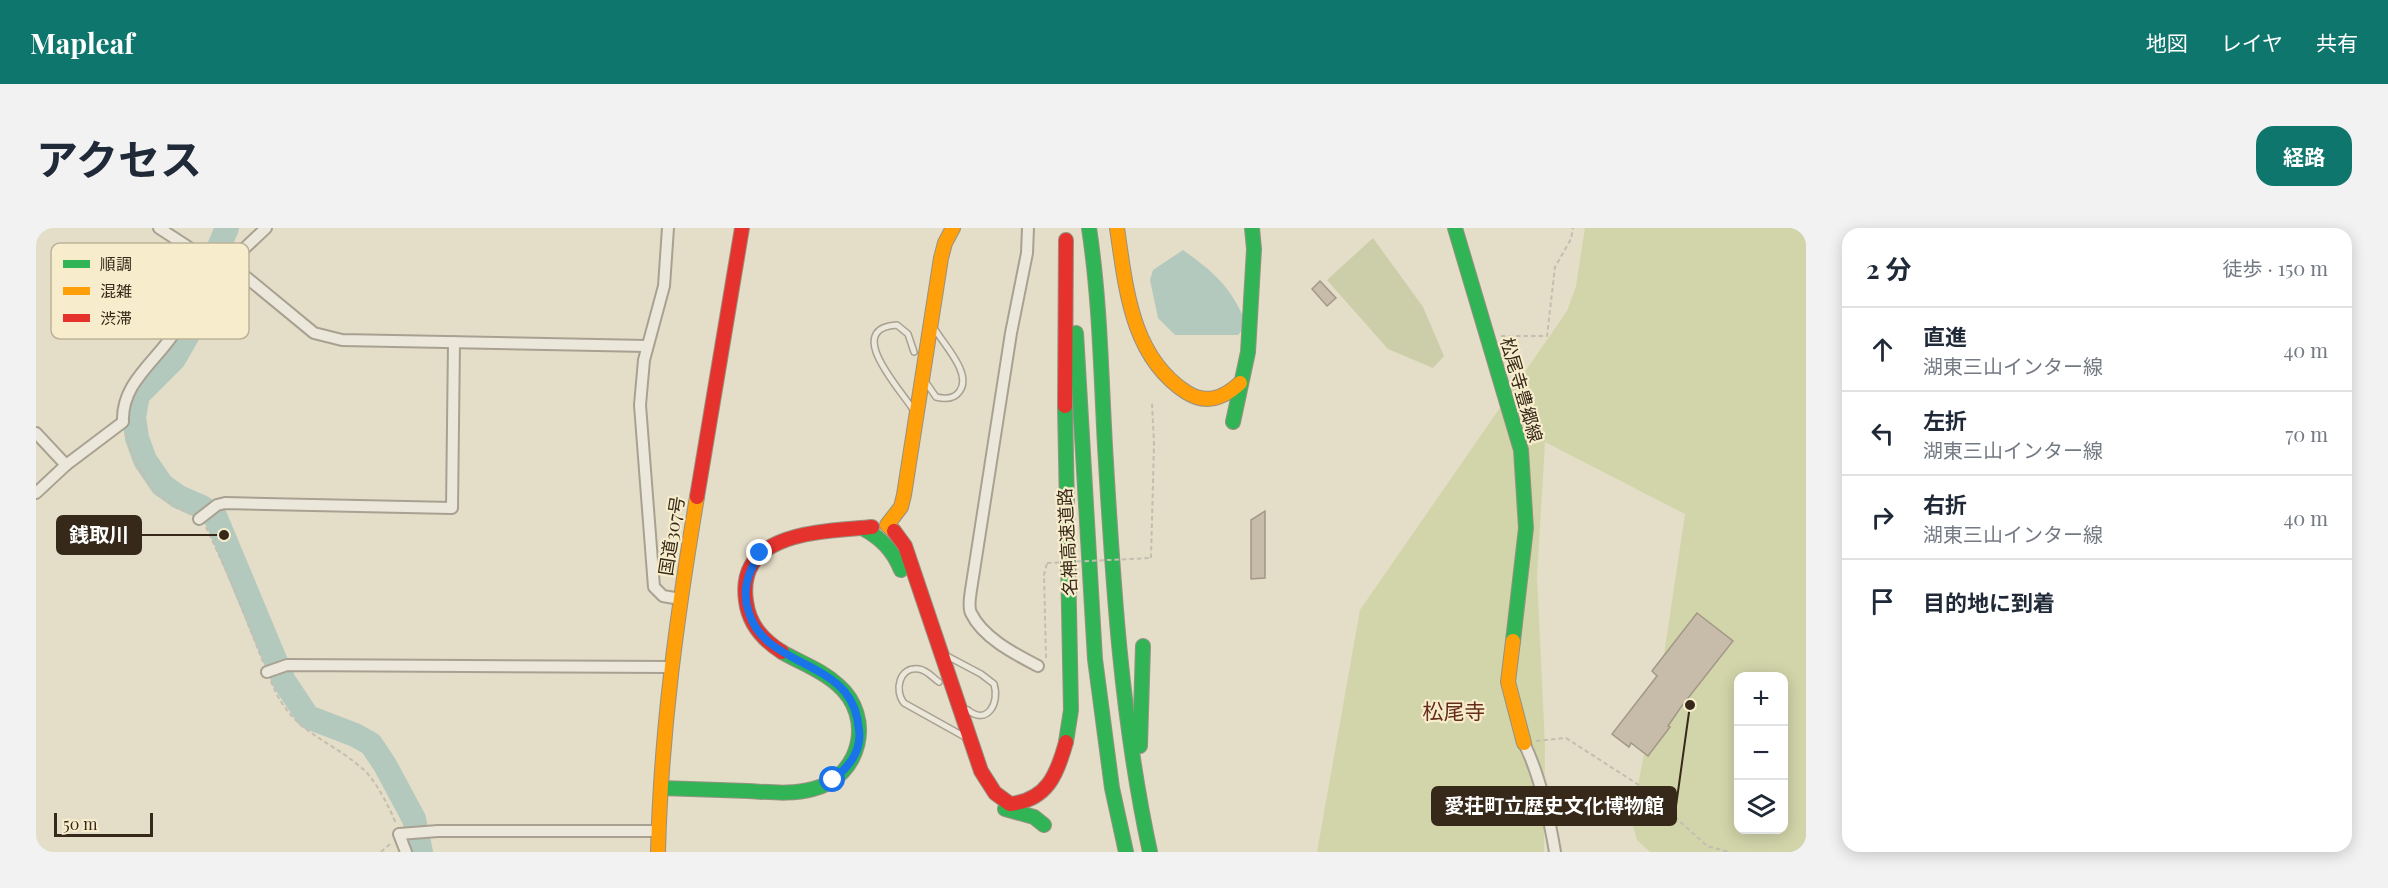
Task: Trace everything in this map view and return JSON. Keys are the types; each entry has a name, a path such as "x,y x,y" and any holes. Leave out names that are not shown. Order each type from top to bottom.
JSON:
{"main road":[{"name":"国道307号","path":"658,852 671,667 680,599 742,228"},
{"path":"862,528 878,519 887,508 893,494 930,261 939,237 946,228"},
{"path":"661,788 791,792 814,789 833,780 848,767 857,752 860,734 858,716 845,692 831,680 779,651 764,639 752,624 746,605 745,589 749,571 760,553 774,543 790,536 887,525 901,507 923,374 928,320 945,243 953,228"},
{"path":"1089,228 1098,321 1122,698 1131,766 1150,852"},
{"path":"1118,228 1138,330 1156,367 1179,388 1192,395 1210,400 1230,393 1240,383"},
{"path":"1233,422 1248,352 1254,249 1252,228"},
{"name":"松尾寺豊郷線","path":"1455,228 1521,450 1526,528 1508,682 1524,743"},
{"path":"887,525 901,538 905,546 937,651 981,771 995,793 1010,804 1029,802 1044,792 1058,764 1068,734 1071,711 1064,366 1065,234"},
{"name":"名神高速道路","path":"1065,234 1078,364 1088,586 1098,700 1108,769 1126,852"},
{"path":"862,528 884,541 893,551 969,773 981,792 1000,808 1034,818 1044,825"},
{"path":"1141,816 1139,723 1143,646"}],"street":[{"path":"159,228 182,243"},
{"path":"249,245 266,228"},
{"path":"668,228 664,286 648,346 640,405 654,587 663,596 680,599"},
{"path":"1028,228 1027,253 1011,333 969,611 992,638 1038,666"},
{"path":"249,280 314,333 342,340 648,346"},
{"path":"36,493 66,465 123,422 123,410 135,379 170,339"},
{"path":"200,519 217,505 225,503 452,508 454,342"},
{"path":"36,433 66,465"},
{"path":"267,672 287,665 671,667"},
{"path":"1524,743 1530,754 1549,821 1555,852"},
{"path":"406,852 399,834 438,831 658,831"}],"lane":[{"path":"923,374 931,393 936,397 953,398 963,385 959,368 928,320"},
{"path":"914,352 908,334 897,325 881,329 876,335 874,342 877,358 916,414"},
{"path":"937,651 981,674 994,684 996,692 993,708 986,713 972,714 957,702"},
{"path":"939,682 925,671 911,670 906,673 899,684 900,698 904,703 970,740"}],"path":[{"path":"1487,336 1547,336 1555,267 1571,239 1573,228"},
{"path":"1038,666 1048,657 1044,575 1047,563 1150,558 1154,444 1152,403"},
{"path":"123,422 132,457 160,498 200,519 210,532 285,711 299,724 365,770 392,813 399,834"},
{"path":"1524,743 1566,738 1642,787 1707,846 1729,852"}],"green space":[{"path":"1585,228 1806,228 1806,852 1650,852 1637,840 1631,820 1664,655 1685,514 1545,442 1537,577 1545,746 1544,852 1317,852 1360,610 1567,311 1576,286"},
{"path":"1373,238 1423,307 1444,356 1433,368 1388,349 1327,280"}],"shaded area":[{"path":"1183,250 1213,274 1235,300 1247,325 1238,335 1175,335 1158,318 1150,280 1153,270"}],"building":[{"path":"1320,281 1336,298 1327,306 1312,289"},
{"path":"1265,511 1265,578 1251,579 1251,520"},
{"path":"1697,613 1733,641 1681,707 1668,726 1670,727 1648,756 1631,743 1629,747 1612,734 1657,676 1652,671"}],"waterway":[{"path":"221,243 227,228"},
{"path":"186,339 174,359 138,395 134,417 137,438 145,460 162,485 179,497 202,507 216,518 284,681 308,717 355,735 371,744 414,819 421,852"}],"traffic: fast":[{"path":"1089,228 1098,309 1115,599 1125,701 1150,852"},
{"path":"1233,422 1248,352 1254,249 1252,228"},
{"path":"1455,228 1521,450 1526,528 1513,641"},
{"path":"1076,333 1095,659 1112,788 1126,852"},
{"path":"1065,406 1071,710 1066,742"},
{"path":"862,528 886,545 901,570"},
{"path":"1140,746 1143,646"},
{"path":"661,788 797,792 813,789 829,782 842,772 852,759 859,729 850,698 825,675 782,652"},
{"path":"1005,809 1034,817 1044,825"}],"traffic: slow":[{"path":"894,531 887,525 901,507 904,495 941,258 945,243 953,228"},
{"path":"1117,228 1128,297 1142,340 1153,360 1168,377 1193,396 1214,398 1228,393 1240,383"},
{"path":"658,852 666,718 697,497"},
{"path":"1513,641 1508,682 1524,743"}],"traffic: jam":[{"path":"697,497 742,228"},
{"path":"1065,406 1066,240"},
{"path":"782,652 758,631 750,617 746,601 747,578 755,560 769,548 788,539 809,534 872,527"},
{"path":"894,531 905,546 981,771 995,793 1010,804 1023,802 1042,791 1049,784 1059,765 1066,742"}],"place":[{"name":"銭取川","path":"224,535"},
{"name":"愛荘町立歴史文化博物館","path":"1690,705"}],"district":[{"name":"松尾寺","path":"1454,712"}],"route":[{"path":"760,553 749,571 745,589 746,605 752,624 764,639 779,651 831,680 845,692 858,716 860,734 857,752 848,767 833,780"}]}
